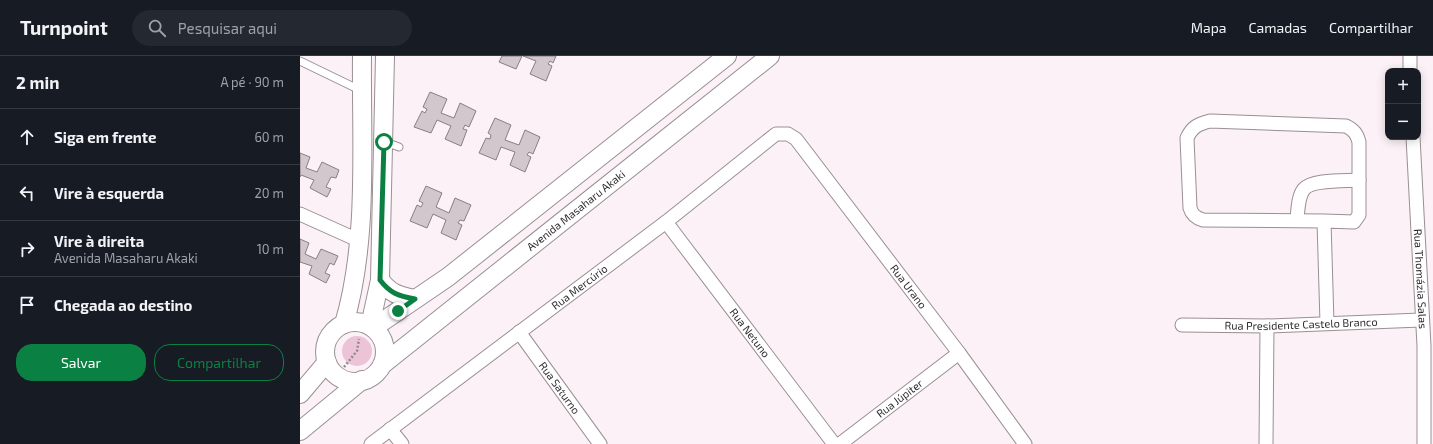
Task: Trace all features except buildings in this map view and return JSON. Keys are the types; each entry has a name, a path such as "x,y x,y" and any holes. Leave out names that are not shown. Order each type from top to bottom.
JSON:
{"street":[{"path":"344,324 349,306 360,241 362,56"},
{"path":"372,327 380,280 392,145 385,56"},
{"path":"372,327 448,277 727,56"},
{"name":"Avenida Masaharu Akaki","path":"382,365 770,56"},
{"path":"1410,56 1410,68"},
{"path":"1210,121 1346,126 1352,129 1359,142 1359,215 1357,220 1349,223 1297,219 1203,220 1192,214 1190,208 1186,138 1191,130 1199,124 1210,121"},
{"name":"Rua Mercúrio","path":"371,444 666,222 776,134 788,134"},
{"name":"Rua Urano","path":"788,134 796,139 959,353 1025,444"},
{"name":"Rua Thomázia Salas","path":"1413,140 1421,320 1428,346 1424,444"},
{"path":"1297,219 1300,199 1304,189 1314,183 1359,180"},
{"path":"300,214 360,241"},
{"path":"1324,221 1327,323"},
{"name":"Rua Netuno","path":"666,222 834,444"},
{"path":"380,280 392,293 398,296 415,299"},
{"name":"Rua Presidente Castelo Branco","path":"1182,325 1267,326 1421,320"},
{"path":"357,322 372,327 383,341 385,353 382,365 374,375 362,380 354,381 341,378 331,369 327,362 325,351 328,339 335,330 344,324 357,322"},
{"path":"1266,444 1267,326"},
{"name":"Rua Saturno","path":"519,332 600,444"},
{"name":"Rua Júpiter","path":"840,444 959,353"},
{"path":"300,394 327,362"},
{"path":"300,431 362,380"},
{"path":"390,429 402,444"}],"lane":[{"path":"300,61 362,91"}],"shaded area":[{"path":"357,336 368,340 372,351 368,362 357,366 346,362 342,351 346,340"}],"route":[{"path":"384,142 380,280 392,293 403,298 415,299 398,311"}]}
